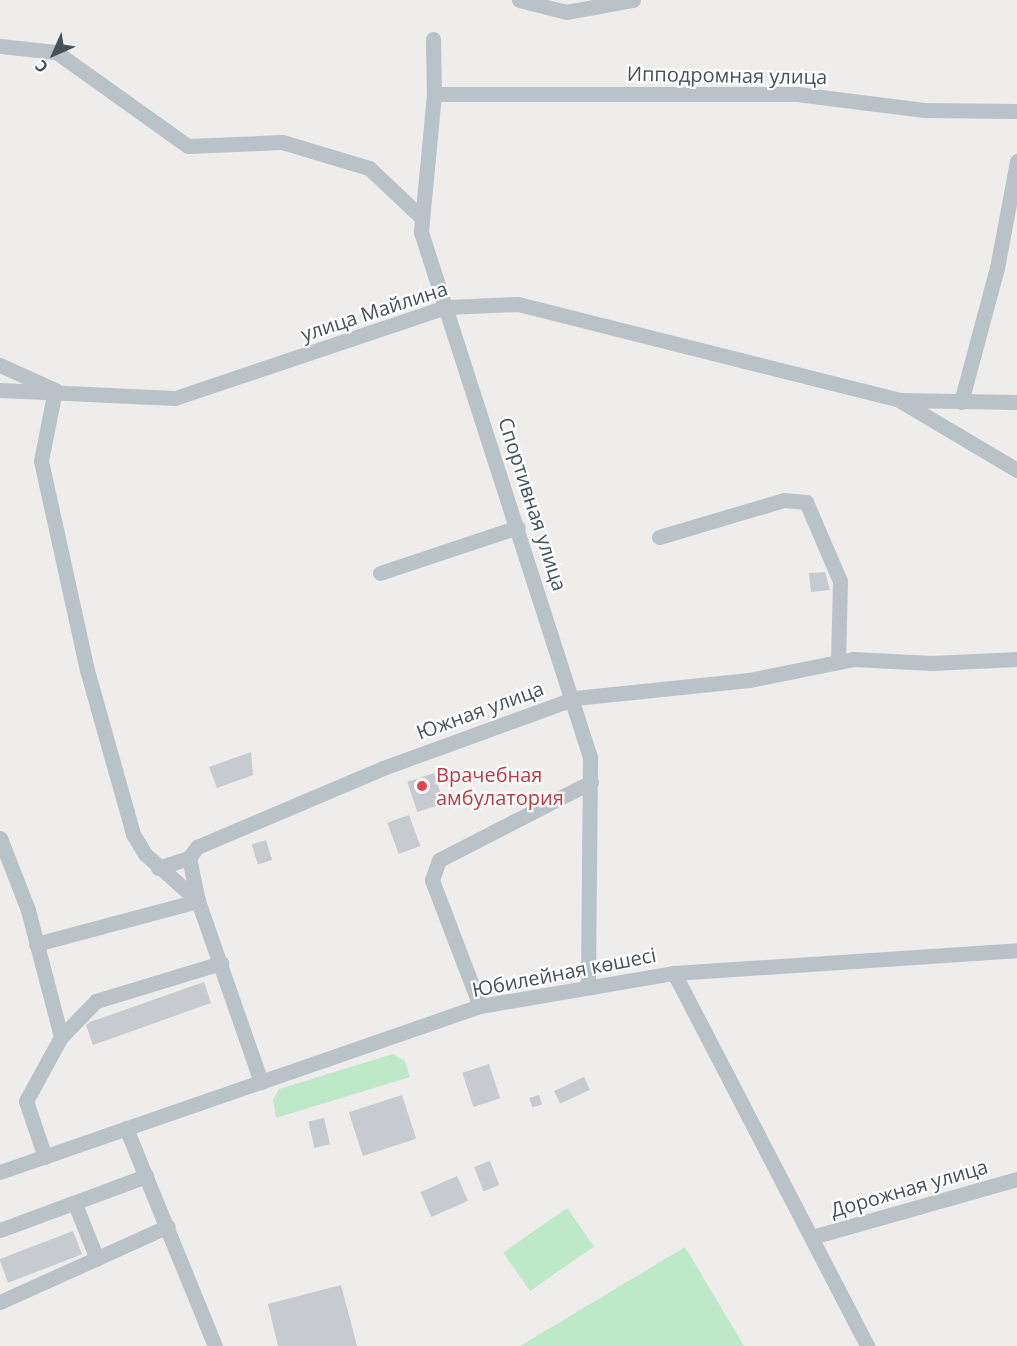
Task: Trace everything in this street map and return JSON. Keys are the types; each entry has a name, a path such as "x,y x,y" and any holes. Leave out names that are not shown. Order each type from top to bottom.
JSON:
{"street":[{"path":"519,0 593,11 633,0"},
{"name":"Спортивная улица","path":"433,39 434,94 421,232 575,698 590,757 588,986"},
{"path":"0,46 56,52 188,146 282,141 369,168 422,218"},
{"name":"Ипподромная улица","path":"434,94 765,93 953,113 1017,111"},
{"path":"961,402 997,268 1017,161"},
{"name":"улица Майлина","path":"0,390 55,390 175,398 446,307 518,304 899,400 1017,402"},
{"path":"0,366 55,390 41,461 87,670 133,834 158,868 198,901"},
{"name":"улица Майлина","path":"899,400 1017,470"},
{"path":"659,537 784,500 806,502 840,580 838,662"},
{"path":"380,573 518,526"},
{"name":"Южная улица","path":"158,868 189,858 197,847 383,768 575,698 749,680 838,662 1017,659"},
{"path":"480,1006 432,880 439,860 591,782"},
{"path":"0,838 36,944 61,1037"},
{"path":"189,858 198,901 261,1082"},
{"path":"36,944 198,901"},
{"name":"Юбилейная көшесі","path":"0,1172 480,1006 674,973 1017,950"},
{"path":"45,1157 26,1101 61,1037 96,1001 221,963"},
{"path":"674,973 867,1346"},
{"path":"126,1128 168,1226 215,1346"},
{"path":"0,1230 147,1176"},
{"name":"Дорожная улица","path":"812,1237 1017,1179"},
{"path":"75,1204 97,1259"},
{"path":"0,1302 168,1226"}],"green space":[{"path":"393,1054 405,1061 410,1077 276,1118 273,1100 279,1089"},
{"path":"567,1208 594,1247 530,1291 503,1253"},
{"path":"685,1247 744,1346 520,1346"}],"building":[{"path":"825,572 830,590 811,592 809,573"},
{"path":"251,752 253,775 217,788 209,767"},
{"path":"434,773 444,803 417,812 407,782"},
{"path":"409,815 420,846 399,854 387,823"},
{"path":"266,840 272,860 258,864 252,844"},
{"path":"204,982 211,1003 93,1045 86,1025 90,1022"},
{"path":"489,1064 500,1098 473,1107 462,1073"},
{"path":"584,1077 590,1090 560,1104 554,1091"},
{"path":"402,1095 416,1139 363,1156 349,1112"},
{"path":"539,1095 542,1105 532,1107 529,1098"},
{"path":"324,1118 330,1144 314,1148 308,1122"},
{"path":"490,1161 499,1185 483,1191 474,1167"},
{"path":"457,1176 468,1201 431,1217 420,1192"},
{"path":"73,1231 82,1254 8,1283 0,1259"},
{"path":"341,1285 357,1346 278,1346 268,1304"}],"place":[{"name":"Врачебная амбулатория","path":"422,786"}]}
